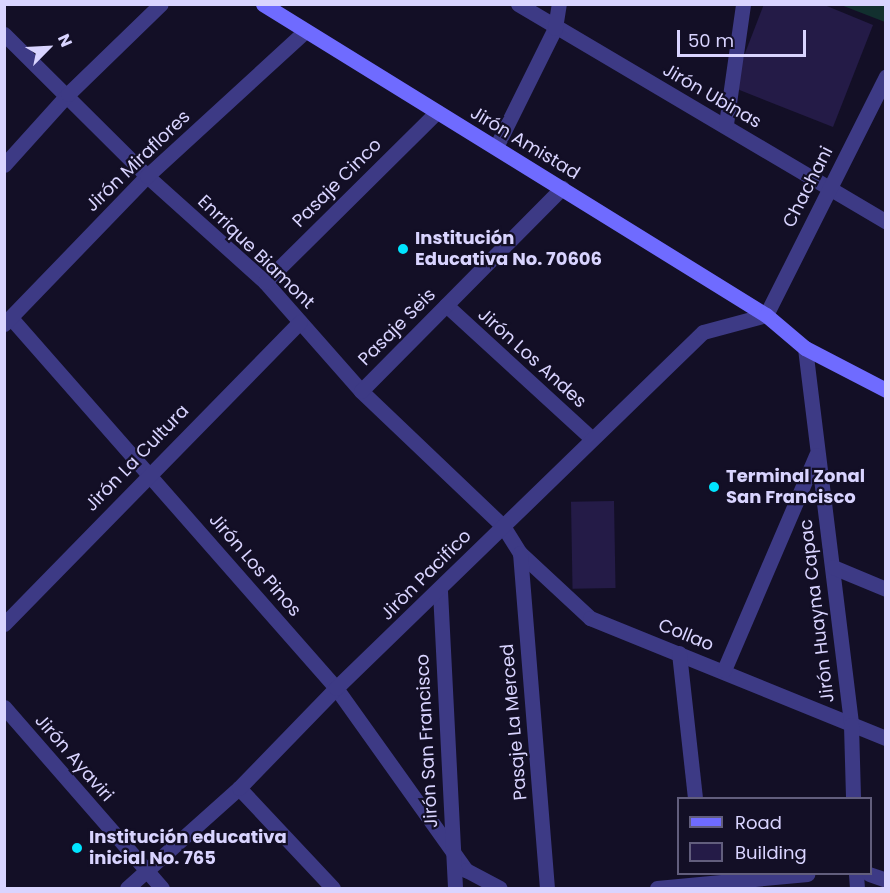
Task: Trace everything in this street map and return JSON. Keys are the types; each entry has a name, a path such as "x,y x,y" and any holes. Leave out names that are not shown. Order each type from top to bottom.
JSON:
{"street":[{"path":"4,165 68,94 160,4"},
{"name":"Jirón Amistad","path":"263,4 304,32 496,147 766,315 805,348 885,390"},
{"name":"Jirón Ubinas","path":"518,4 555,28 726,124 828,191 885,222"},
{"path":"496,147 555,28 559,4"},
{"path":"726,124 742,4"},
{"name":"Jirón Miraflores","path":"8,321 147,176 304,32"},
{"name":"Enrrique Biamont","path":"4,34 68,94 147,176 265,282 361,392 503,526"},
{"name":"Chachani","path":"766,315 885,76"},
{"name":"Pasaje Cinco","path":"265,282 437,112"},
{"name":"Pasaje Seis","path":"361,392 562,188"},
{"name":"Jirón Los Andes","path":"446,305 592,439"},
{"name":"Jiròn Pacifico","path":"127,888 145,869 239,788 336,688 440,591 503,526 704,332 766,315"},
{"name":"Jirón Los Pinos","path":"8,321 149,473 336,688 466,870 500,888"},
{"name":"Jirón La Cultura","path":"4,624 300,321"},
{"name":"Jirón Huayna Capac","path":"805,348 816,455 833,567 851,725 853,797"},
{"path":"724,670 816,455"},
{"name":"Collao","path":"503,526 520,553 590,618 724,670 885,738"},
{"name":"Pasaje La Merced","path":"520,553 547,888"},
{"path":"833,567 885,589"},
{"name":"Jirón San Francisco","path":"440,591 455,888"},
{"path":"679,653 694,797"},
{"name":"Jirón Ayaviri","path":"4,707 162,888"},
{"path":"239,788 333,888"},
{"path":"657,888 784,875"}],"green space":[{"path":"841,5 885,5 885,22"}],"building":[{"path":"764,4 822,4 873,25 833,127 732,87"},
{"path":"614,501 616,588 573,589 571,502"}],"place":[{"name":"Institución Educativa No. 70606","path":"403,249"},
{"name":"Terminal Zonal San Francisco","path":"714,487"},
{"name":"Institución educativa inicial No. 765","path":"77,848"}]}
